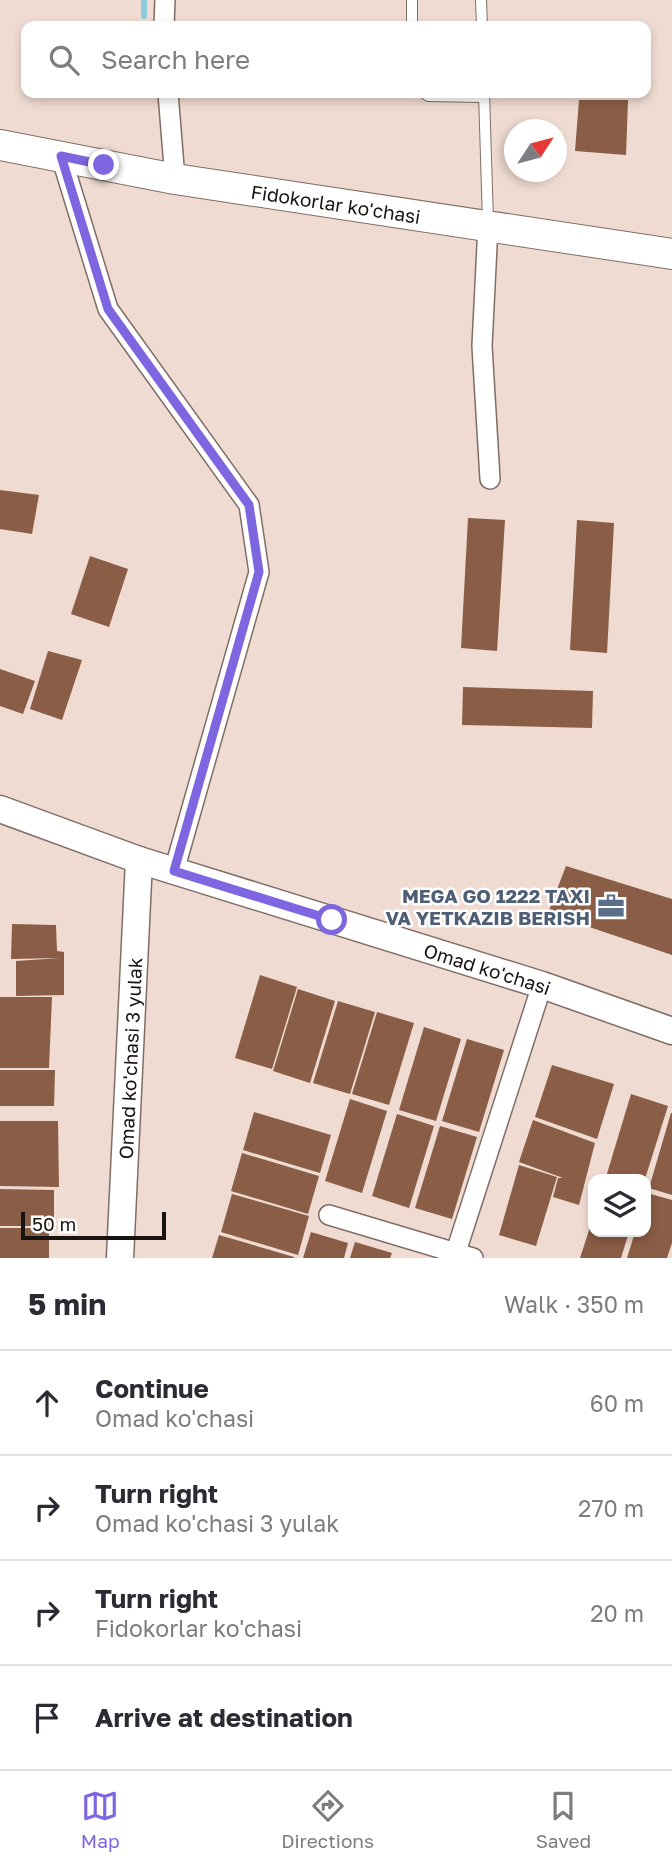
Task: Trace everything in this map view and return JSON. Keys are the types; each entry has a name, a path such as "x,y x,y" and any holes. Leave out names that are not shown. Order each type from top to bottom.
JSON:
{"main road":[{"name":"Fidokorlar ko'chasi","path":"0,145 175,178 672,254"}],"street":[{"path":"164,21 165,0"},
{"path":"168,98 175,178"},
{"path":"61,156 108,309 249,505 259,572 174,871"},
{"path":"488,225 482,346 490,479"},
{"name":"Omad ko'chasi","path":"0,808 139,860 542,985 672,1031"},
{"name":"Omad ko'chasi 3 yulak","path":"120,1258 139,860"},
{"path":"329,1215 461,1256 542,985"}],"lane":[{"path":"412,0 412,21"},
{"path":"481,0 482,21"},
{"path":"484,98 488,225"}],"building":[{"path":"579,100 628,100 626,155 575,151"},
{"path":"0,490 39,495 32,534 0,529"},
{"path":"468,518 505,520 497,651 461,648"},
{"path":"577,520 614,523 607,653 570,650"},
{"path":"90,556 128,569 109,627 71,614"},
{"path":"48,651 82,660 62,720 30,709"},
{"path":"0,669 35,681 23,714 0,706"},
{"path":"463,687 593,691 592,728 462,725"},
{"name":"MEGA GO 1222 TAXI VA YETKAZIB BERISH","path":"566,866 672,899 672,955 548,913"},
{"path":"12,924 56,925 57,951 64,952 64,995 16,996 16,961 61,958 11,959"},
{"path":"260,975 297,987 272,1069 235,1058"},
{"path":"298,989 335,1001 310,1083 273,1071"},
{"path":"0,997 52,997 49,1068 0,1068"},
{"path":"338,1001 375,1012 350,1094 313,1083"},
{"path":"377,1012 414,1023 389,1105 352,1094"},
{"path":"424,1027 461,1039 436,1121 399,1110"},
{"path":"467,1039 504,1050 479,1132 442,1121"},
{"path":"552,1065 614,1084 597,1139 535,1117"},
{"path":"0,1070 55,1070 54,1106 0,1106"},
{"path":"631,1094 668,1106 647,1174 607,1174"},
{"path":"350,1099 387,1111 362,1193 325,1181"},
{"path":"254,1112 331,1135 320,1173 243,1150"},
{"path":"672,1113 672,1195 651,1189"},
{"path":"397,1114 434,1126 409,1208 372,1196"},
{"path":"533,1120 595,1143 579,1205 553,1197 558,1178 563,1178 519,1162"},
{"path":"0,1121 58,1121 59,1187 0,1186"},
{"path":"440,1126 477,1137 452,1219 415,1208"},
{"path":"242,1153 319,1176 308,1214 231,1191"},
{"path":"519,1165 557,1177 536,1246 499,1235"},
{"path":"0,1189 54,1190 54,1226 0,1226"},
{"path":"232,1194 309,1216 298,1255 221,1232"},
{"path":"651,1194 672,1200 672,1243 667,1258 627,1258 633,1237 651,1237"},
{"path":"0,1228 49,1228 49,1258 0,1258"},
{"path":"311,1232 348,1243 344,1258 303,1258"},
{"path":"588,1233 588,1237 627,1237 621,1258 580,1258"},
{"path":"219,1235 294,1257 294,1258 212,1258"},
{"path":"355,1242 392,1253 390,1258 350,1258"}],"waterway":[{"path":"144,0 144,16"}],"place":[{"name":"MEGA GO 1222 TAXI VA YETKAZIB BERISH","path":"611,906"}],"route":[{"path":"104,165 61,156 108,309 249,505 259,572 174,871 332,920"}]}
